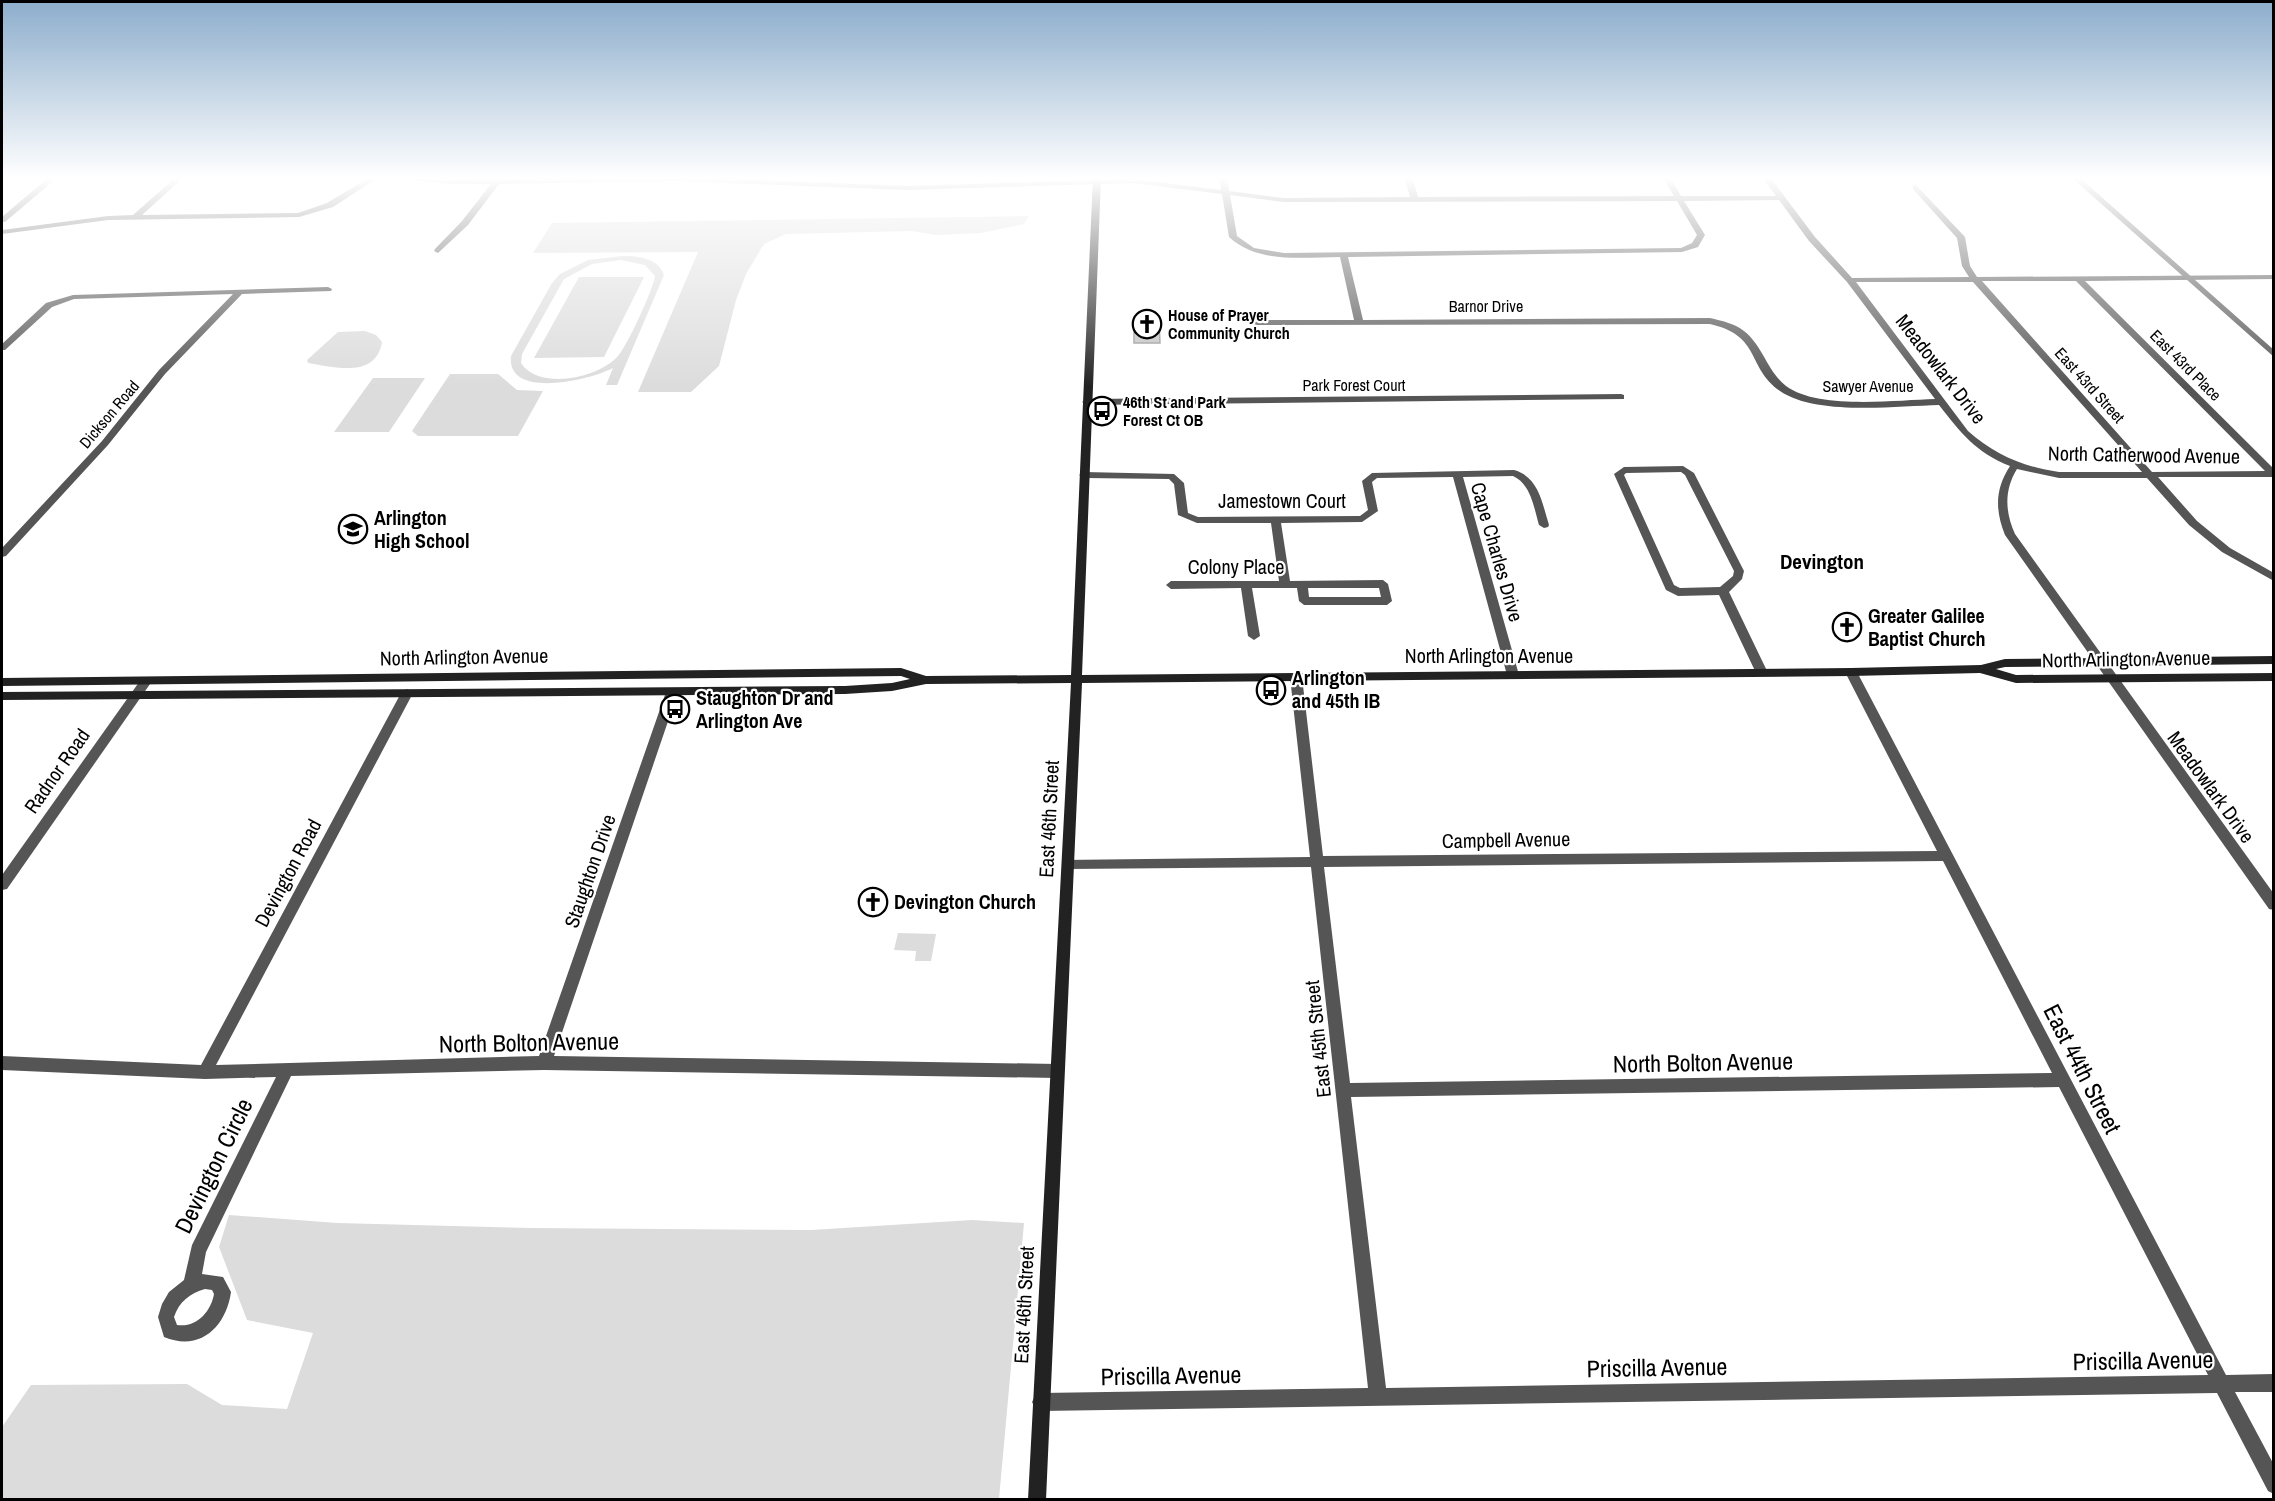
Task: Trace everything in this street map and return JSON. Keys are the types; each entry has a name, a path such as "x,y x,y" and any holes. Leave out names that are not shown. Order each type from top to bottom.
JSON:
{"main road":[{"name":"East 46th Street","path":"1037,1500 1068,864 1094,247"},
{"name":"North Arlington Avenue","path":"2,696 845,690 892,687 926,680 1851,672 1981,669 2005,663 2274,660"},
{"name":"North Arlington Avenue","path":"1981,669 2016,680 2274,677"},
{"name":"North Arlington Avenue","path":"2,682 901,672 926,680"}],"street":[{"path":"438,251 442,247"},
{"path":"1251,247 1269,254 1344,255 1678,251 1689,247"},
{"name":"Meadowlark Drive","path":"1819,247 1850,280 1974,442 1989,453 2015,465 2005,480 2000,496 2007,529 2110,678 2274,905"},
{"name":"East 43rd Street","path":"1965,247 1964,263 1976,279 2150,474 2212,540 2274,578"},
{"path":"2153,247 2274,355"},
{"path":"1344,255 1359,322"},
{"path":"1850,280 2274,277"},
{"name":"East 43rd Place","path":"2078,278 2273,474"},
{"path":"2,348 49,305 62,299 78,296 328,290"},
{"name":"Dickson Road","path":"2,554 105,443 162,372 239,293"},
{"name":"Barnor Drive","path":"1243,318 1259,323 1704,320 1729,325 1750,339 1776,381 1795,395"},
{"name":"Sawyer Avenue","path":"1795,395 1828,402 1942,402"},
{"name":"Park Forest Court","path":"1087,402 1622,397"},
{"name":"North Catherwood Avenue","path":"2015,465 2060,475 2273,474"},
{"path":"1683,469 1689,473 1739,571 1738,577 1723,591 1678,591 1670,587 1619,472 1683,469"},
{"name":"Jamestown Court","path":"1084,475 1171,476 1179,483 1180,510 1192,519 1364,518 1373,511 1367,482 1372,476 1382,474 1523,476 1529,482 1544,525"},
{"name":"Cape Charles Drive","path":"1457,474 1513,675"},
{"path":"1275,519 1285,584"},
{"name":"Colony Place","path":"1171,585 1285,584 1302,584 1383,584 1387,601 1304,601 1302,584"},
{"path":"1246,585 1254,636"},
{"path":"1723,591 1762,673"},
{"name":"East 44th Street","path":"1851,672 2274,1485"},
{"name":"East 45th Street","path":"1296,677 1378,1396"},
{"name":"Radnor Road","path":"2,885 146,681"},
{"name":"Staughton Drive","path":"544,1063 672,692"},
{"name":"Devington Road","path":"205,1072 406,693"},
{"name":"Campbell Avenue","path":"1068,864 1946,856"},
{"name":"North Bolton Avenue","path":"2,1063 205,1072 544,1063 1057,1071"},
{"name":"Devington Circle","path":"191,1285 198,1251 287,1071"},
{"name":"North Bolton Avenue","path":"1343,1090 2063,1080"},
{"name":"Priscilla Avenue","path":"1041,1401 2274,1383"}],"shaded area":[{"path":"537,247 762,247 746,274 736,300 719,366 691,392 638,392 698,252 533,253"},
{"path":"623,256 647,259 657,265 664,275 617,385 606,385 613,368 588,377 553,383 522,378 513,370 511,356 552,283 560,274 588,260","holes":["621,260 645,265 655,276 650,293 627,341 618,356 609,364 584,375 555,379 541,377 530,372 521,363 522,354 564,279 592,264"]},
{"path":"579,277 644,277 604,357 534,358"},
{"path":"365,331 376,335 382,342 378,354 372,361 352,368 308,363 307,360 338,332"},
{"path":"450,374 498,374 517,390 543,391 518,436 418,436 412,431"},
{"path":"373,378 425,378 389,432 334,432"},
{"path":"898,933 936,934 931,961 915,961 916,951 894,950"},
{"path":"229,1215 337,1223 530,1228 811,1230 972,1220 1024,1223 999,1499 2,1499 2,1427 31,1385 187,1384 222,1405 287,1409 313,1333 247,1320 219,1247"}],"building":[{"name":"House of Prayer Community Church","path":"1139,316 1159,318 1160,343 1134,343 1134,318 1139,318"}],"place":[{"name":"House of Prayer Community Church","path":"1147,324"},
{"name":"46th St and Park Forest Ct OB","path":"1102,411"},
{"name":"Arlington High School","path":"353,529"},
{"name":"Greater Galilee Baptist Church","path":"1847,627"},
{"name":"Arlington and 45th IB","path":"1271,690"},
{"name":"Staughton Dr and Arlington Ave","path":"675,709"},
{"name":"Devington Church","path":"873,902"}],"district":[{"name":"Devington","path":"1822,562"}]}
